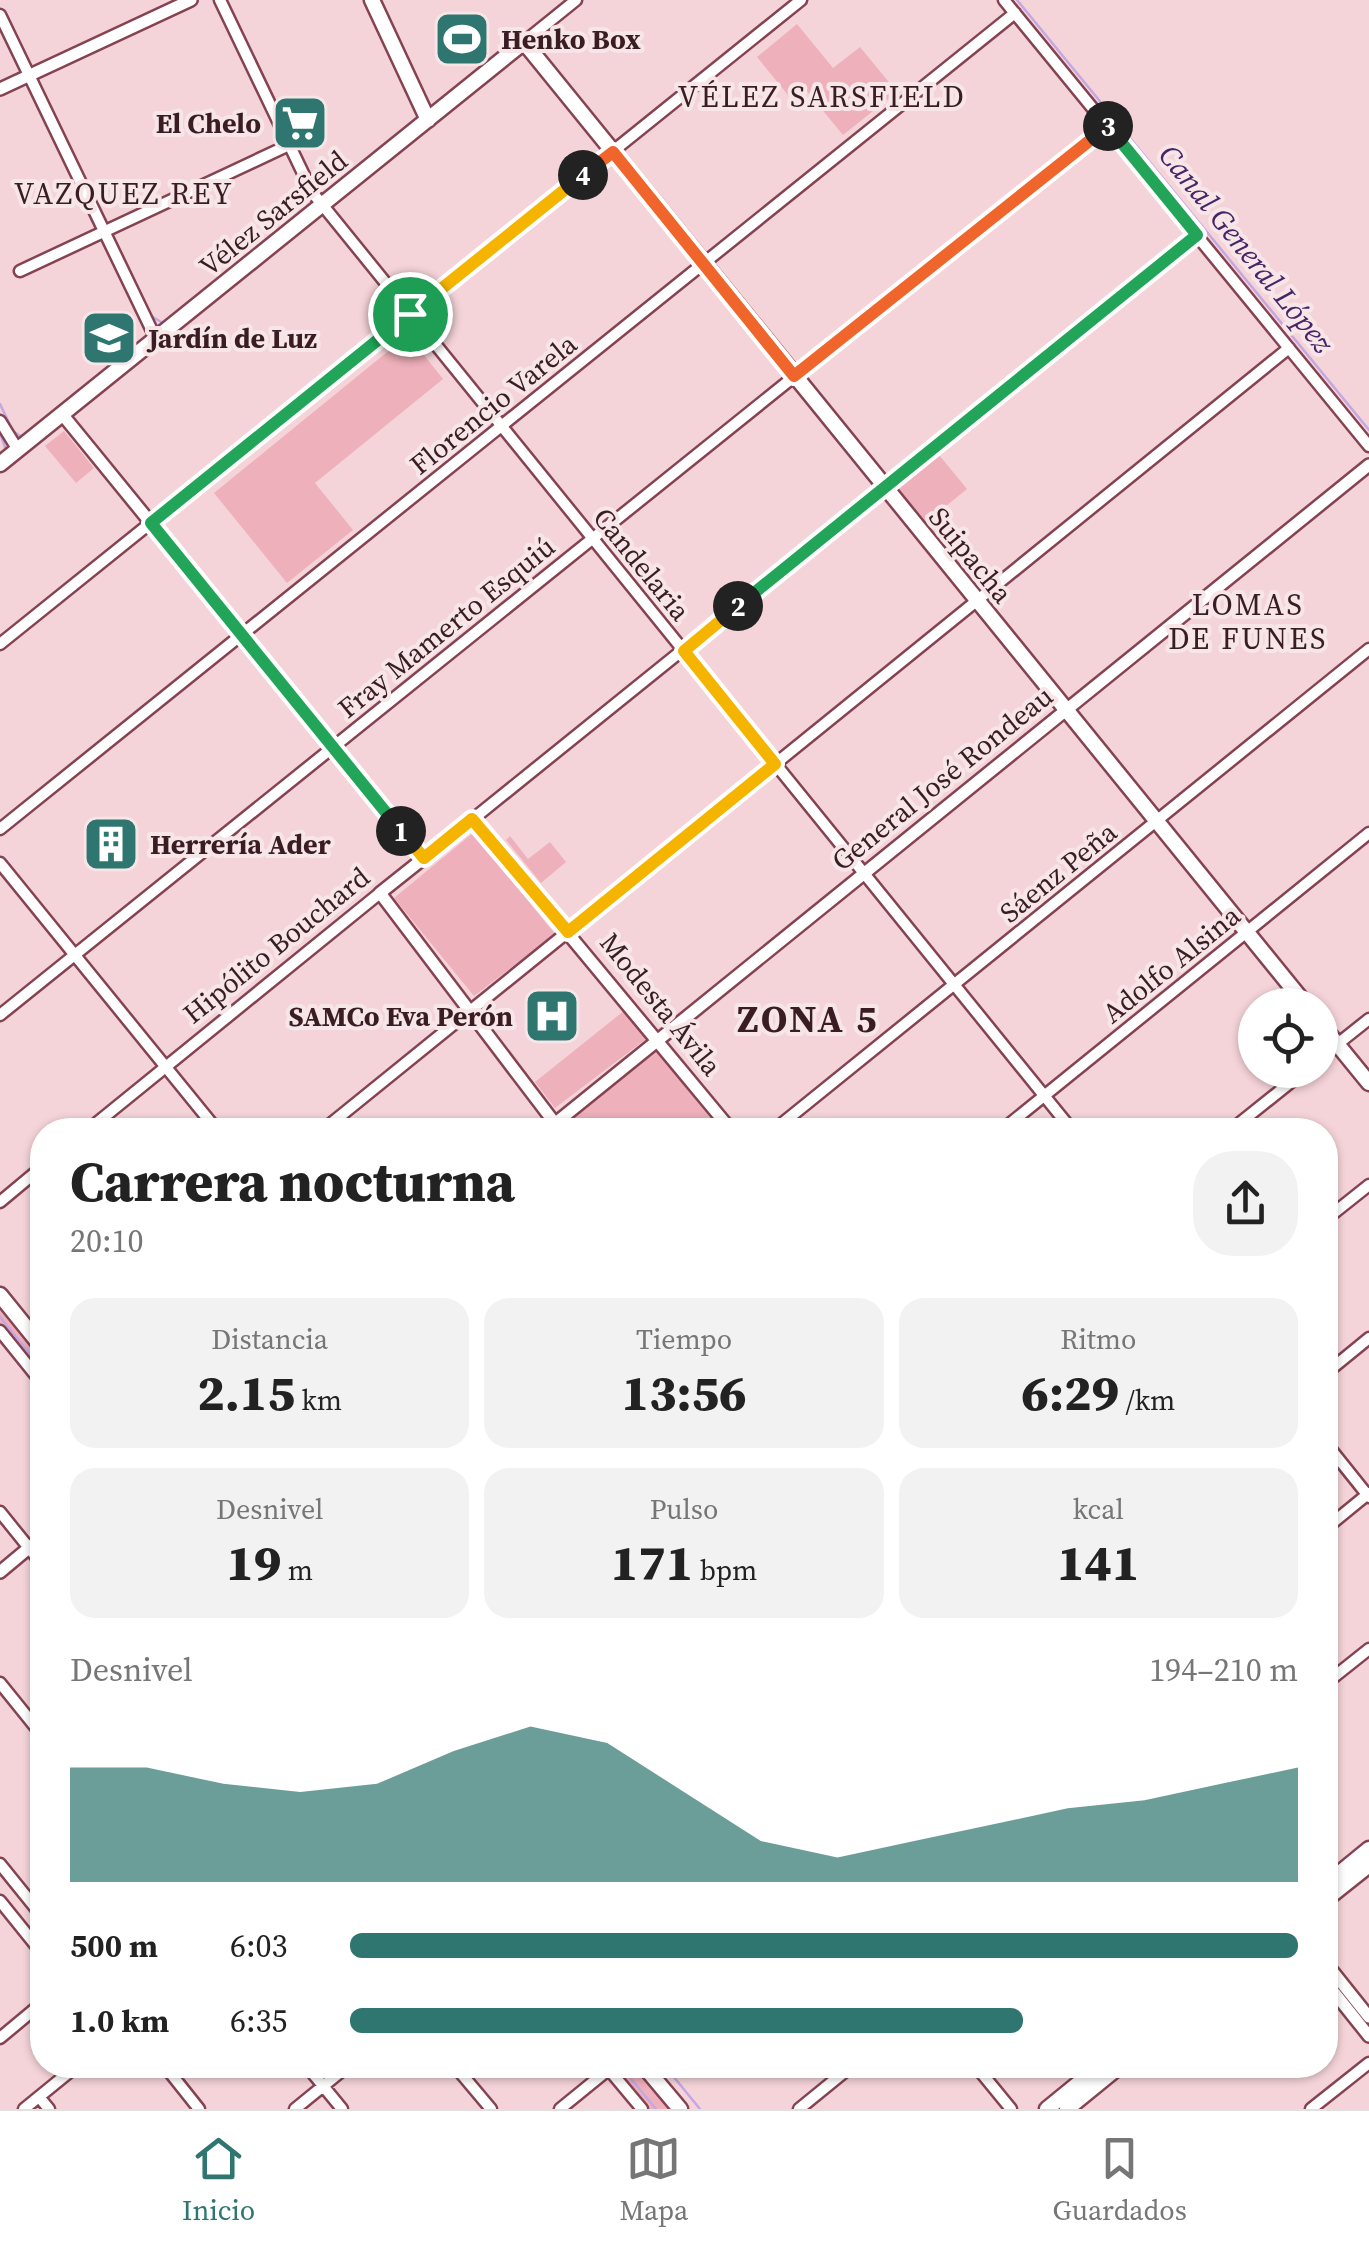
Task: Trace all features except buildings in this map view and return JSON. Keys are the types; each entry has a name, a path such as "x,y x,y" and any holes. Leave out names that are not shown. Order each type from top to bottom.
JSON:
{"main road":[{"path":"372,0 428,120"},
{"name":"Vélez Sarsfield","path":"0,464 524,42"},
{"name":"Suipacha","path":"524,42 1292,988"},
{"path":"1338,1044 1369,1083"},
{"path":"0,1296 30,1332"},
{"path":"1338,1874 1369,1849"},
{"path":"1338,1890 1369,1865"},
{"path":"654,2078 680,2109"},
{"path":"1047,2109 1085,2078"},
{"path":"1067,2109 1105,2078"}],"street":[{"name":"Candelaria","path":"220,0 322,206 1062,1118"},
{"name":"Vélez Sarsfield","path":"524,42 576,0"},
{"path":"0,644 801,0"},
{"path":"1004,0 1369,446"},
{"path":"0,89 185,1"},
{"name":"Florencio Varela","path":"0,829 1014,14"},
{"path":"0,15 156,339"},
{"name":"Fray Mamerto Esquiú","path":"0,1014 1107,124"},
{"path":"20,271 289,145"},
{"name":"Hipólito Bouchard","path":"103,1118 1197,235"},
{"path":"338,1118 1289,348"},
{"path":"62,414 424,858"},
{"path":"0,421 18,450"},
{"name":"General José Rondeau","path":"566,1118 1369,465"},
{"name":"Sáenz Peña","path":"789,1118 1369,649"},
{"name":"Modesta Ávila","path":"472,819 721,1118"},
{"name":"Adolfo Alsina","path":"1017,1118 1369,833"},
{"path":"0,863 207,1118"},
{"path":"380,893 547,1118"},
{"path":"1338,1044 1369,1019"},
{"path":"1246,1118 1284,1088"},
{"path":"0,1202 30,1177"},
{"path":"1338,1210 1369,1185"},
{"path":"0,1331 30,1368"},
{"path":"1338,1363 1369,1338"},
{"path":"1338,1458 1368,1495 1338,1518"},
{"path":"0,1512 29,1548 0,1572"},
{"path":"1338,1674 1369,1649"},
{"path":"0,1683 30,1720"},
{"path":"0,1864 30,1898"},
{"path":"0,1901 30,1938"},
{"path":"1338,1978 1369,2017"},
{"path":"1338,1997 1369,2036"},
{"path":"0,2038 30,2013"},
{"path":"1311,2109 1369,2062"},
{"path":"24,2109 62,2078"},
{"path":"175,2078 200,2109"},
{"path":"317,2078 342,2109"},
{"path":"295,2109 333,2078"},
{"path":"465,2078 491,2109"},
{"path":"560,2109 596,2078"},
{"path":"619,2078 642,2109"},
{"path":"799,2109 837,2078"},
{"path":"986,2078 1011,2109"},
{"path":"39,2097 49,2109"}],"shaded area":[{"path":"797,24 833,68 860,47 897,92 843,135 806,90 792,100 757,57"},
{"path":"408,335 443,379 315,483 353,530 287,583 214,493"},
{"path":"64,431 94,468 76,483 45,446"},
{"path":"939,455 967,489 925,523 897,488"},
{"path":"473,833 555,934 474,996 394,898"},
{"path":"510,836 528,859 550,842 566,862 541,883 506,840"},
{"path":"625,1010 646,1039 555,1108 535,1082"},
{"path":"657,1050 711,1118 572,1118"},
{"path":"0,1304 30,1340 30,1362 0,1326"},
{"path":"623,2078 647,2078 673,2109 650,2109"}],"waterway":[{"name":"Canal General López","path":"1017,0 1369,430"},
{"path":"151,316 163,323"},
{"path":"0,404 13,431 23,438"},
{"path":"0,433 6,450"},
{"path":"0,1317 30,1354"},
{"path":"630,2078 656,2109"},
{"path":"675,2078 700,2109"}],"place":[{"name":"Henko Box","path":"462,39"},
{"name":"El Chelo","path":"300,123"},
{"name":"Jardín de Luz","path":"109,338"},
{"name":"Herrería Ader","path":"111,844"},
{"name":"SAMCo Eva Perón","path":"552,1016"}],"district":[{"name":"VÉLEZ SARSFIELD","path":"822,97"},
{"name":"VAZQUEZ REY","path":"124,194"},
{"name":"LOMAS DE FUNES","path":"1248,622"},
{"name":"ZONA 5","path":"808,1019"}],"route":[{"path":"1107,124 1197,235 684,651 775,764 568,932 472,819 424,858 151,523 410,314 613,152 794,376 1107,124"}]}
